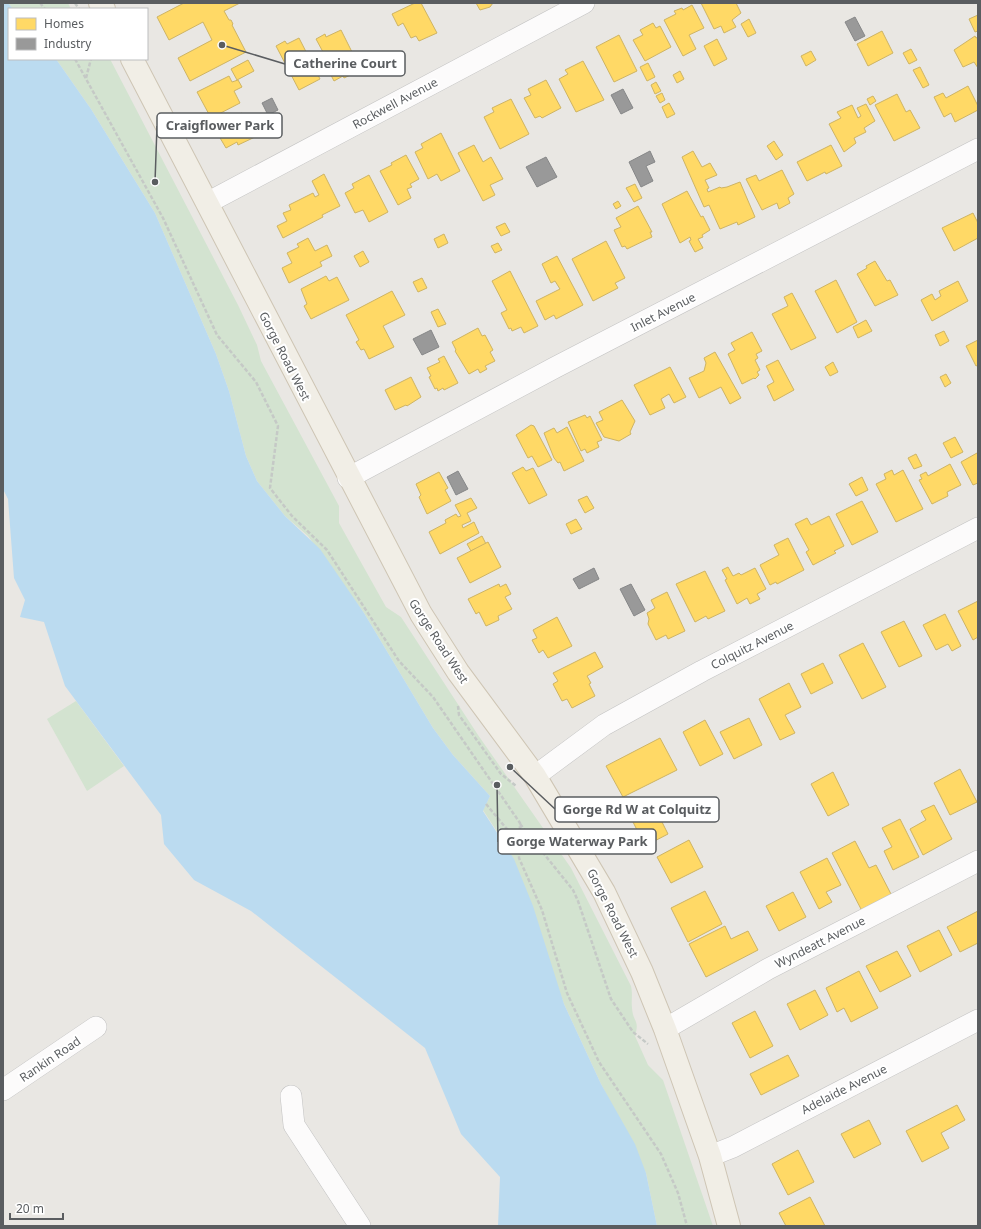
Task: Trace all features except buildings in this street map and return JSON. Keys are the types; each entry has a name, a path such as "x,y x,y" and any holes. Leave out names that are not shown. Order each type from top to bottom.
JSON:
{"main road":[{"name":"Gorge Road West","path":"133,60 406,588 437,641 535,776 604,892 642,972 664,1029 710,1156 729,1226"}],"street":[{"name":"Rockwell Avenue","path":"207,203 584,3"},
{"name":"Inlet Avenue","path":"348,478 556,367 978,149"},
{"name":"Colquitz Avenue","path":"535,776 604,725 702,671 978,528"},
{"name":"Wyndeatt Avenue","path":"664,1029 768,969 978,861"},
{"name":"Adelaide Avenue","path":"710,1156 732,1147 978,1020"},
{"name":"Rankin Road","path":"3,1090 96,1027"},
{"path":"291,1096 294,1125 360,1226"}],"path":[{"path":"76,60 163,218 217,335 256,382 278,426 270,488 292,516 327,550 399,661 433,697 520,823 573,890 611,999 634,1032 652,1047"},
{"path":"86,78 91,60"},
{"path":"486,804 520,842"},
{"path":"520,823 519,858 542,910 570,1000 599,1062 661,1154 678,1194 687,1226"}],"green space":[{"path":"8,3 68,3 70,8 12,8"},
{"path":"57,60 111,60 238,305 257,345 261,361 339,506 339,523 386,607 401,617 478,735 571,868 631,986 633,1013 637,1024 635,1036 648,1065 663,1080 713,1226 657,1226 646,1173 601,1084 564,1004 505,844 483,810 490,796 453,755 433,728 364,613 308,536 285,516 257,481 246,456 229,391 216,354 155,213 91,109"},
{"path":"76,701 124,766 87,791 47,719"}],"water":[{"path":"3,3 8,3 12,8 8,8 8,60 57,60 91,109 155,213 216,354 229,391 246,456 257,481 285,516 320,549 364,613 433,728 453,755 490,796 483,811 514,859 533,906 564,1004 601,1084 635,1144 646,1173 657,1226 498,1226 500,1177 461,1134 425,1048 251,911 194,880 164,844 161,815 65,686 44,622 20,617 25,600 14,578 8,499 3,489"}],"place":[{"name":"Catherine Court","path":"222,45"},
{"name":"Craigflower Park","path":"155,182"},
{"name":"Gorge Rd W at Colquitz","path":"510,767"},
{"name":"Gorge Waterway Park","path":"497,785"}]}
